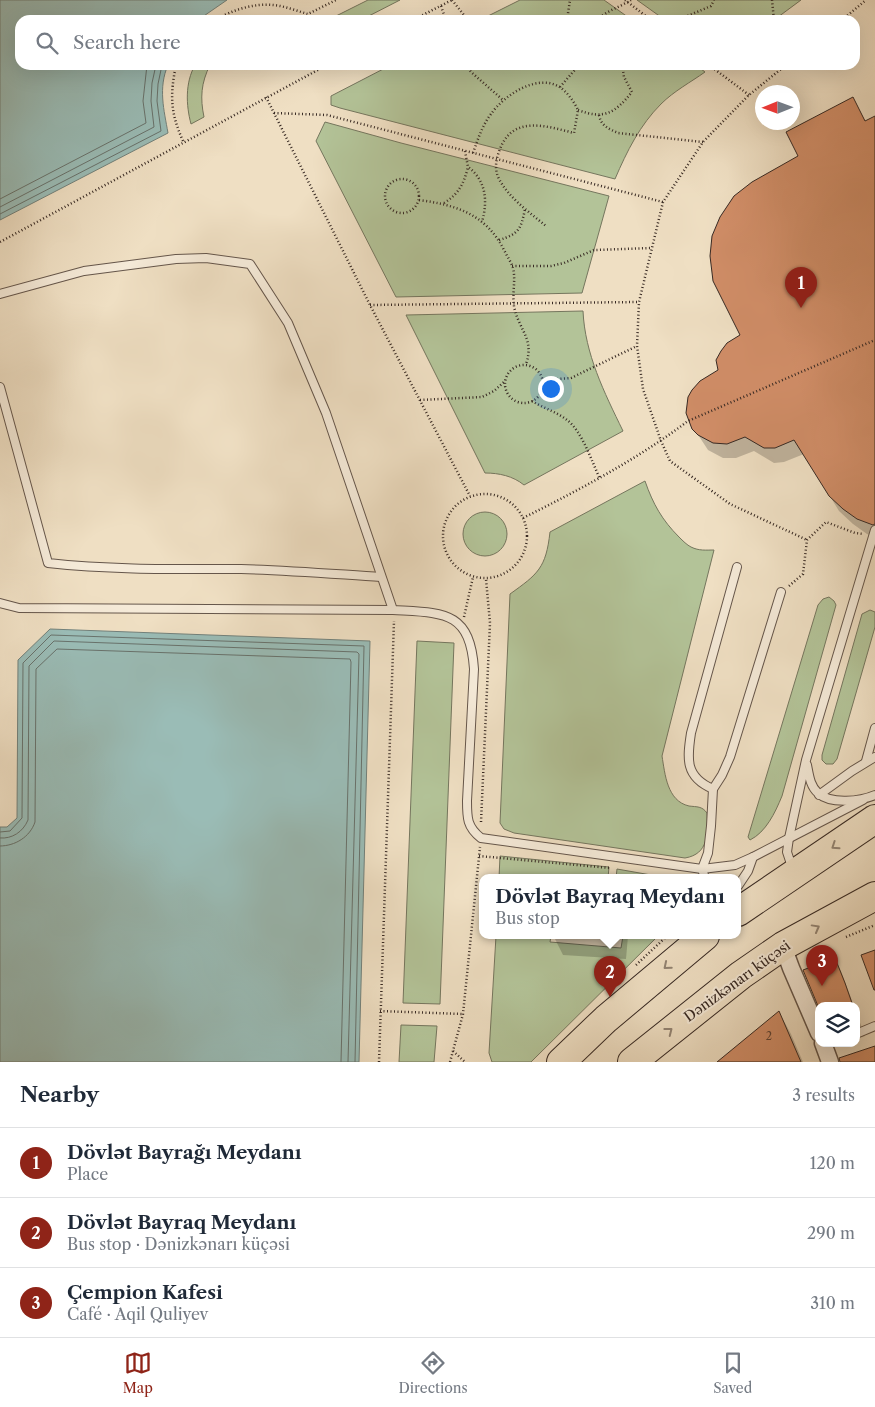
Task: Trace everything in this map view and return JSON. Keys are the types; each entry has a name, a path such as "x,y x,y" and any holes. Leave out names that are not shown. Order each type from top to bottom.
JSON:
{"highway":[{"path":"741,910 794,873 869,809"},
{"name":"Dənizkənarı küçəsi","path":"632,1062 726,986 783,946 875,896"},
{"path":"561,1062 606,1019 700,939"}],"street":[{"path":"783,946 815,1021"}],"lane":[{"path":"0,294 84,271 176,259 206,258 250,264 288,323 326,413 393,610"},
{"path":"0,387 48,563 100,567 242,569 381,577"},
{"path":"794,873 787,852 788,838 806,760 875,530"},
{"path":"713,789 702,784 695,776 689,766 687,756 691,733 737,567"},
{"path":"704,874 702,869 708,853 713,789 730,757 781,592"},
{"path":"0,603 19,608 393,610 444,615 459,622 468,636 473,651 474,669 467,817 472,831 480,838 702,869 735,865 788,838 869,809 875,796"},
{"path":"866,761 875,728"},
{"path":"819,794 866,761 875,757"},
{"path":"806,760 812,784 819,794 869,809"},
{"path":"741,882 748,871 753,857"},
{"path":"860,1032 875,1026"}],"path":[{"path":"224,15 255,6 273,5 308,14 336,0"},
{"path":"423,15 452,0 464,15"},
{"path":"567,15 570,0"},
{"path":"690,15 711,6 714,0"},
{"path":"772,0 774,15"},
{"path":"848,15 866,0"},
{"path":"603,15 628,1 645,15"},
{"path":"441,6 444,15"},
{"path":"175,70 171,89 173,117 183,142"},
{"path":"0,242 317,70"},
{"path":"470,70 503,100"},
{"path":"560,87 575,70"},
{"path":"578,110 599,116 615,109 632,92 624,77 623,70"},
{"path":"716,70 749,95"},
{"path":"780,70 749,95 703,142 663,202 639,302 637,346 643,390 670,461 730,504 807,540"},
{"path":"473,153 482,127 503,100 519,89 530,85 541,84 560,87 574,102 578,110 574,133 550,127 520,127 512,131 502,142 496,159 496,171 510,195 546,226"},
{"path":"266,97 370,305 470,496"},
{"path":"274,113 327,115 663,202"},
{"path":"599,116 600,122 618,133 703,142"},
{"path":"444,203 453,198 465,181 468,167 464,150"},
{"path":"468,167 476,173 482,183 485,197 485,211 482,222"},
{"path":"402,180 413,184 417,188 418,200 412,210 402,213 391,209 388,205 386,193 392,184 402,180"},
{"path":"418,200 444,203 467,212 482,222 499,240 512,266 515,284 514,304 517,317 528,343 529,350 526,364"},
{"path":"499,240 512,236 519,231 525,209"},
{"path":"512,266 551,266 564,263 594,250 652,248"},
{"path":"370,305 639,302"},
{"path":"524,518 600,479 661,441 688,421 875,340"},
{"path":"543,380 571,378 637,346"},
{"path":"526,364 537,370 543,380 542,392 532,401 522,403 510,398 506,394 504,382 506,376 514,367 526,364"},
{"path":"420,400 482,397 494,391 504,382"},
{"path":"532,401 567,420 574,428 600,479"},
{"path":"488,494 507,499 524,518 527,530 527,542 524,553 517,564 498,577 486,579 473,577 461,572 444,551 442,538 443,524 449,512 458,502 470,496 488,494"},
{"path":"781,592 803,574 807,540 826,522 855,533"},
{"path":"459,622 465,617 473,577"},
{"path":"450,1062 463,1014 479,856 490,623 486,579"},
{"path":"379,1062 393,610"},
{"path":"479,856 611,868"},
{"path":"380,1012 463,1014"},
{"path":"453,1051 465,1062"}],"green space":[{"path":"368,0 400,0 371,15 338,15"},
{"path":"520,0 604,0 625,15 490,15"},
{"path":"637,0 801,0 781,15 658,15"},
{"path":"193,70 208,70 202,91 204,117 191,124 187,94"},
{"path":"381,70 702,70 705,72 671,95 653,112 624,158 615,179 340,108 331,105 331,96"},
{"path":"325,122 609,196 582,293 396,297 316,141"},
{"path":"583,311 587,342 592,358 623,431 524,485 506,476 485,473 406,315"},
{"path":"645,481 659,511 679,537 694,548 714,550 662,756 668,786 676,799 689,806 701,808 707,813 707,835 703,847 693,856 685,858 514,833 504,829 500,823 510,594 528,581 539,569 546,554 550,532"},
{"path":"485,512 497,516 503,522 507,534 503,546 497,552 485,556 473,552 467,546 463,534 467,522 473,516"},
{"path":"829,597 836,605 782,796 765,827 756,837 750,840 748,837 818,605 823,599"},
{"path":"870,610 875,612 875,627 837,759 833,764 826,764 822,760 822,755 862,614"},
{"path":"417,641 454,643 440,1004 403,1003"},
{"path":"500,856 609,867 608,874 499,874"},
{"path":"617,869 645,874 616,874"},
{"path":"496,939 550,939 550,942 621,948 622,939 655,939 531,1062 492,1062 489,1053"},
{"path":"401,1025 437,1026 434,1062 399,1062"}],"water":[{"path":"0,0 227,0 205,15 15,15 15,70 166,70 163,91 168,133 0,220"},
{"path":"50,629 370,641 359,1062 0,1062 0,827 7,827 17,818 18,660"}],"building":[{"path":"853,97 865,121 875,116 875,524 873,525 857,519 829,496 794,440 775,448 764,448 745,437 727,444 713,443 698,435 692,429 686,413 688,397 692,390 700,381 718,370 716,360 721,351 727,343 740,335 713,281 710,256 712,236 720,217 734,196 752,182 798,156 786,132 800,130 800,125"},
{"path":"875,950 875,990 874,990 861,955"},
{"path":"835,958 852,1002 816,1002 803,970"},
{"path":"779,1011 801,1062 717,1062"},
{"path":"875,1046 875,1062 840,1062 839,1058"}],"place":[{"name":"Dövlət Bayrağı Meydanı","path":"801,308"},
{"name":"Çempion Kafesi","path":"822,986"},
{"name":"Dövlət Bayraq Meydanı","path":"610,997"}]}
